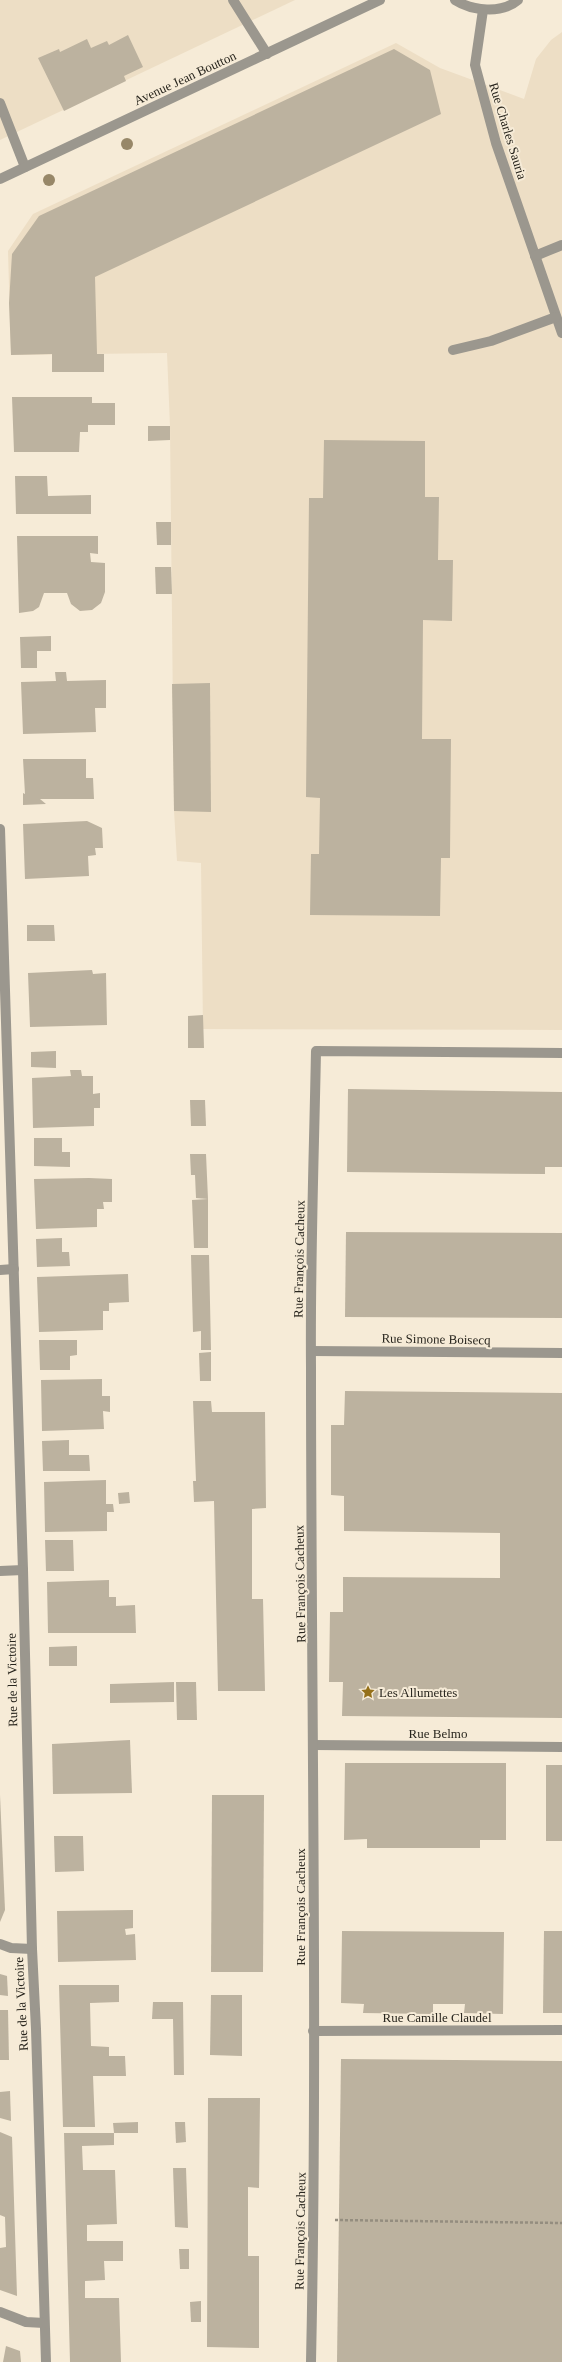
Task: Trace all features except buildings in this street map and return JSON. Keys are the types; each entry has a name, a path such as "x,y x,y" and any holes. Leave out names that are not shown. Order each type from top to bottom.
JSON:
{"street":[{"path":"233,0 267,54"},
{"name":"Avenue Jean Boutton","path":"0,179 380,0"},
{"path":"455,0 483,10 513,4 518,0"},
{"name":"Rue Charles Sauria","path":"483,10 475,65 496,143 562,333"},
{"path":"0,103 25,167"},
{"path":"535,256 562,244"},
{"path":"453,350 491,341 556,317"},
{"name":"Rue de la Victoire","path":"0,829 2,973 14,1270 32,1949 36,2029 46,2362"},
{"name":"Rue François Cacheux","path":"311,2362 314,2220 314,1745 311,1351 316,1051 562,1053"},
{"path":"0,1270 14,1270"},
{"name":"Rue Simone Boisecq","path":"311,1351 562,1353"},
{"path":"0,1571 23,1570"},
{"name":"Rue Belmo","path":"314,1745 562,1747"},
{"path":"0,1944 11,1948 32,1949"},
{"name":"Rue Camille Claudel","path":"313,2031 562,2030"},
{"path":"0,2312 26,2322 44,2323"}],"path":[{"path":"314,2220 562,2222"}],"shaded area":[{"path":"0,0 295,0 0,140"},
{"path":"562,32 562,1030 203,1029 201,863 177,861 174,811 170,426 167,353 11,355 8,251 33,214 396,43 440,68 524,99 536,59 551,40"}],"place":[{"name":"Les Allumettes","path":"368,1692"}]}
